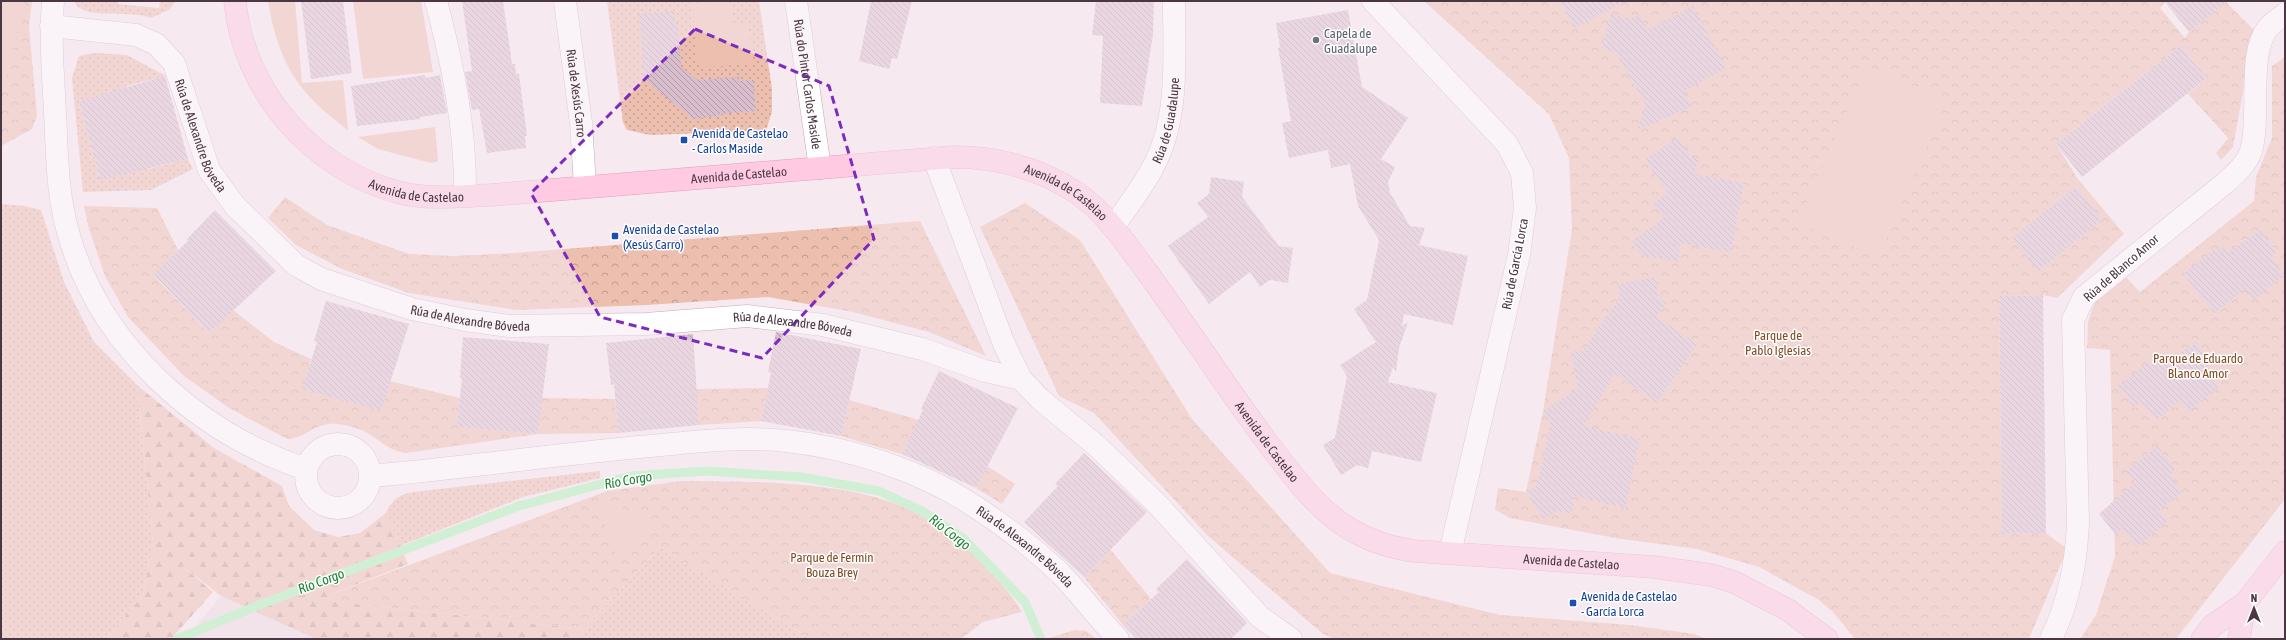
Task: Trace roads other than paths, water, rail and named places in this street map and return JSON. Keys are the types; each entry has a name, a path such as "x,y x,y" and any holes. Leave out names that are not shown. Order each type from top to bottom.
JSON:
{"street":[{"path":"53,1 51,26 57,142 64,214 79,264 95,300 112,328 131,352 156,377 205,418 260,452 306,469"},
{"name":"Avenida de Castelao","path":"234,1 239,28 258,80 275,107 293,129 313,148 362,179 382,188 422,196 466,196 934,158 975,157 995,159 1034,170 1078,194 1097,209 1113,227 1172,306 1253,424 1306,493 1320,508 1345,528 1376,543 1394,548 1654,567 1711,575 1734,582 1782,606 1809,624 1827,639"},
{"path":"436,1 460,108 465,147 466,196"},
{"name":"Rúa de Xesús Carro","path":"565,1 581,124 585,186"},
{"name":"Rúa do Pintor Carlos Maside","path":"796,1 820,168"},
{"name":"Rúa de Guadalupe","path":"1113,227 1153,168 1168,128 1174,70 1174,1"},
{"name":"Rúa de García Lorca","path":"1373,1 1507,144 1522,173 1525,208 1519,255 1450,553"},
{"name":"Rúa de Blanco Amor","path":"2051,639 2063,613 2071,584 2076,551 2078,523 2074,320 2084,297 2224,184 2241,167 2250,152 2254,132 2258,46 2268,28 2285,14"},
{"name":"Rúa de Alexandre Bóveda","path":"51,26 136,35 156,44 174,63 210,170 231,200 255,228 296,265 321,279 412,308 465,320 509,326 646,324 747,316 823,325 922,349 985,371 1021,379"},
{"path":"934,158 1001,337 1021,379 1040,399 1098,447 1159,506 1260,617 1291,639"},
{"name":"Rúa de Alexandre Bóveda","path":"370,476 604,450 707,441 749,439 786,441 828,447 906,472 940,486 969,502 1017,537 1060,574 1118,639"},
{"path":"327,445 347,445 361,453 366,460 370,476 365,494 357,502 349,506 330,507 320,502 310,492 306,479 306,469 313,455 327,445"},
{"path":"2202,639 2212,626 2245,603 2285,552"},
{"path":"2239,639 2245,603"}],"waterway":[{"name":"Río Corgo","path":"177,639 254,607 519,506 631,476 707,471 801,477 879,491 922,511 963,538 1025,602 1041,639"}],"place":[{"name":"Capela de Guadalupe","path":"1316,40"},
{"name":"Avenida de Castelao - Carlos Maside","path":"684,140"},
{"name":"Avenida de Castelao (Xesús Carro)","path":"615,236"},
{"name":"Avenida de Castelao - García Lorca","path":"1573,603"}],"park label":[{"name":"Parque de Pablo Iglesias","path":"1778,342"},
{"name":"Parque de Eduardo Blanco Amor","path":"2198,366"},
{"name":"Parque de Fermín Bouza Brey","path":"832,564"}]}
